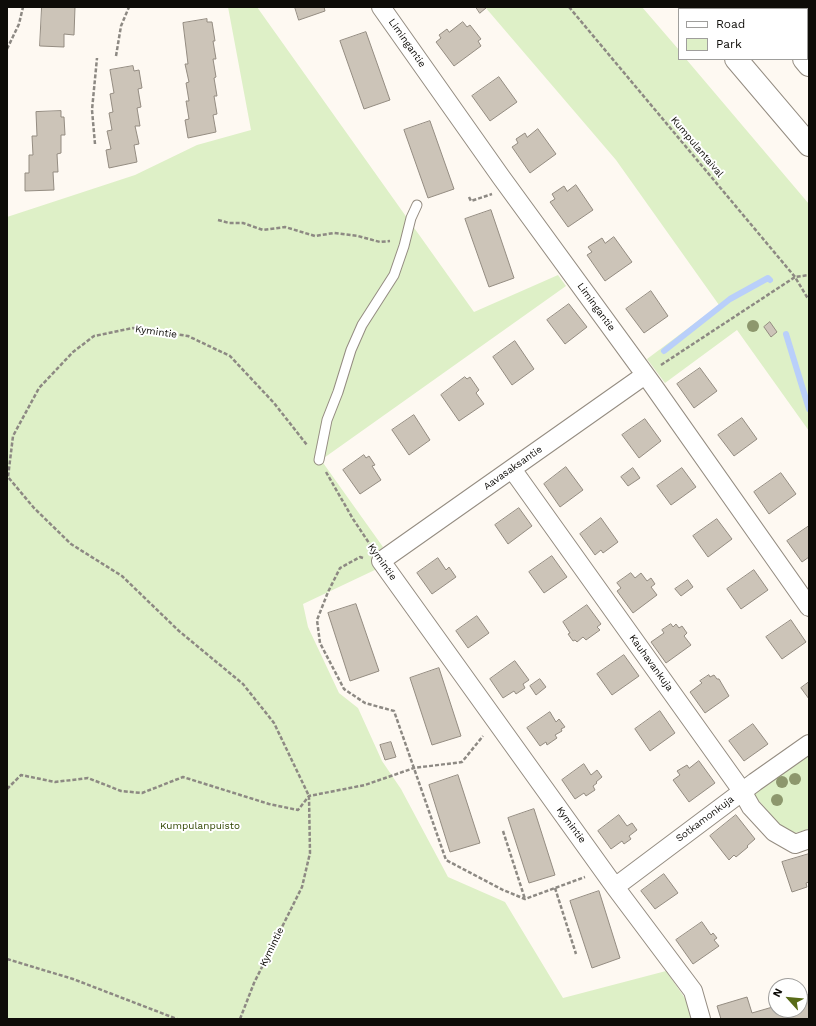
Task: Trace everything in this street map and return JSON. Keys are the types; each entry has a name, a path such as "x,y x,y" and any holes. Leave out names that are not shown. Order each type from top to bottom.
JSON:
{"main road":[{"path":"737,60 809,145"}],"street":[{"name":"Limingantie","path":"381,7 501,177 645,375 809,607"},
{"name":"Aavasaksantie","path":"382,561 645,375"},
{"name":"Kauhavankuja","path":"512,469 742,791"},
{"name":"Kymintie","path":"382,561 615,887 693,991 702,1019"},
{"path":"742,791 809,744"},
{"name":"Sotkamonkuja","path":"615,887 742,791 751,807 774,832 795,844 809,839"}],"lane":[{"path":"319,460 327,420 338,392 351,350 362,325 394,275 404,246 411,218 417,205"}],"path":[{"path":"7,49 19,24 23,7"},
{"path":"116,56 121,26 129,7"},
{"name":"Kumpulantaival","path":"569,7 795,277 809,299"},
{"path":"95,144 92,110 97,58"},
{"path":"469,197 471,202"},
{"path":"218,220 229,223 243,223 263,230 285,228 316,236 334,233 358,236 380,242 394,241 408,231"},
{"path":"645,375 795,277 809,275"},
{"name":"Kymintie","path":"240,1019 254,983 302,887 310,853 309,796 274,723 243,684 178,631 122,576 71,544 34,508 8,477 13,436 39,388 72,352 94,336 133,328 188,336 230,356 274,403 319,460 353,519 382,561"},
{"path":"382,561 360,557 340,568 328,592 317,620 320,643 344,689 365,703 394,711 446,860 503,890 525,899 603,870"},
{"path":"7,789 21,775 55,782 88,778 121,790 142,793 183,778 269,804 298,810 309,796 365,785 414,768 462,762 495,720"},
{"path":"503,831 525,899"},
{"path":"555,888 576,954"},
{"path":"7,959 73,979 177,1019"}],"green space":[{"name":"Kumpulanpuisto","path":"228,7 257,7 474,312 558,275 566,286 321,460 383,547 371,557 379,568 303,604 308,627 339,693 358,708 382,761 401,789 448,877 505,902 563,998 666,971 687,1001 692,1019 7,1019 7,217 135,175 197,145 251,130"},
{"path":"485,7 642,7 678,49 678,60 687,60 809,204 809,431 737,330 665,383 647,359 719,305 616,160"},
{"path":"809,752 809,829 791,834 777,827 768,811 751,792"}],"building":[{"path":"42,7 75,7 74,35 64,34 64,47 40,46"},
{"path":"295,7 324,7 325,11 299,20"},
{"path":"476,7 485,7 486,8 480,13"},
{"path":"207,19 207,22 212,22 215,41 213,41 216,59 213,59 217,96 214,96 217,114 213,115 216,132 188,138 185,120 189,119 186,101 189,101 186,83 189,82 185,64 188,64 183,23"},
{"path":"463,22 467,27 470,25 481,39 478,41 481,46 454,66 436,42 441,38 439,35 447,29 449,32"},
{"path":"366,32 390,100 364,109 340,41"},
{"path":"133,66 134,71 139,70 142,88 138,89 141,107 137,108 140,126 135,126 139,144 134,145 137,162 109,168 106,150 111,149 107,131 112,130 109,113 113,112 110,94 114,93 110,70"},
{"path":"499,77 517,102 490,121 472,96"},
{"path":"61,111 61,117 64,117 65,135 61,135 61,153 57,154 58,172 53,172 54,190 25,191 25,173 29,173 29,155 33,155 32,136 37,136 36,112"},
{"path":"430,121 454,189 428,198 404,130"},
{"path":"538,129 556,154 530,173 512,147 518,143 516,139 525,133 527,137"},
{"path":"576,185 593,210 568,227 550,202 555,199 552,194 564,186 567,191"},
{"path":"491,210 514,278 489,287 465,219"},
{"path":"614,237 632,262 605,281 587,255 592,252 588,247 602,238 605,243"},
{"path":"651,291 668,316 644,333 626,309"},
{"path":"569,304 587,327 565,344 547,320"},
{"path":"770,322 777,332 771,337 764,327"},
{"path":"515,341 534,369 512,385 493,357"},
{"path":"700,368 717,391 694,408 677,384"},
{"path":"465,377 467,379 470,377 479,390 476,393 484,404 459,421 441,395"},
{"path":"414,415 430,440 409,455 392,430"},
{"path":"742,418 757,439 734,456 718,435"},
{"path":"645,419 661,441 639,458 622,435"},
{"path":"364,455 366,458 369,456 375,465 372,466 381,480 360,494 343,470"},
{"path":"566,467 583,490 560,507 544,484"},
{"path":"633,468 640,478 628,486 621,477"},
{"path":"682,468 696,487 671,505 657,486"},
{"path":"781,473 796,494 769,514 754,492"},
{"path":"519,508 532,526 508,544 495,525"},
{"path":"601,518 618,542 603,553 601,550 595,555 580,534"},
{"path":"717,519 732,539 708,557 693,536"},
{"path":"809,526 809,557 802,562 787,541"},
{"path":"552,556 567,577 544,593 529,572"},
{"path":"438,558 446,570 449,567 456,577 432,594 417,573"},
{"path":"754,570 768,590 741,609 727,589"},
{"path":"631,573 635,578 641,573 647,581 651,578 655,584 651,587 657,595 633,613 617,591 621,588 617,583"},
{"path":"688,580 693,587 681,596 675,589"},
{"path":"356,604 379,671 350,681 328,613"},
{"path":"587,605 601,624 597,627 600,630 586,640 583,637 577,642 575,640 573,641 563,622"},
{"path":"477,616 489,633 468,648 456,631"},
{"path":"791,620 806,642 782,659 766,637"},
{"path":"671,624 673,627 676,624 679,628 682,626 687,633 684,636 691,645 666,663 651,642 664,633 662,630"},
{"path":"624,655 639,676 612,695 597,674"},
{"path":"515,661 529,680 523,684 525,688 516,694 514,691 503,698 490,679"},
{"path":"439,668 461,736 432,745 410,678"},
{"path":"709,675 710,677 714,675 717,679 719,679 729,696 705,713 690,692 702,683 700,681"},
{"path":"540,679 546,687 536,695 530,686"},
{"path":"809,682 809,699 801,688"},
{"path":"660,711 675,733 650,751 635,729"},
{"path":"550,712 556,722 559,719 565,727 561,729 562,731 555,735 557,738 547,745 546,742 540,746 527,728"},
{"path":"753,724 768,744 744,761 729,741"},
{"path":"391,742 396,757 385,760 380,745"},
{"path":"699,761 715,783 689,802 673,780 680,775 677,771 687,765 689,768"},
{"path":"584,764 591,775 597,770 602,777 593,786 595,790 586,796 584,793 575,799 562,780"},
{"path":"458,775 480,843 450,852 429,785"},
{"path":"534,809 555,875 529,883 508,818"},
{"path":"619,815 627,826 632,823 637,830 629,836 631,839 624,844 622,841 611,849 598,831"},
{"path":"736,815 755,839 736,857 734,855 729,860 710,836"},
{"path":"809,854 809,882 806,883 807,887 792,892 782,862"},
{"path":"664,874 678,893 655,909 641,891"},
{"path":"599,891 620,958 592,968 570,901"},
{"path":"702,922 711,935 713,933 717,938 714,940 719,946 693,964 676,940"},
{"path":"808,995 809,1019 721,1019 717,1006 747,997 752,1013 768,1008 768,1018 808,1018"}],"waterway":[{"path":"664,351 730,299 768,278 770,280"},
{"path":"786,334 809,409"}]}
